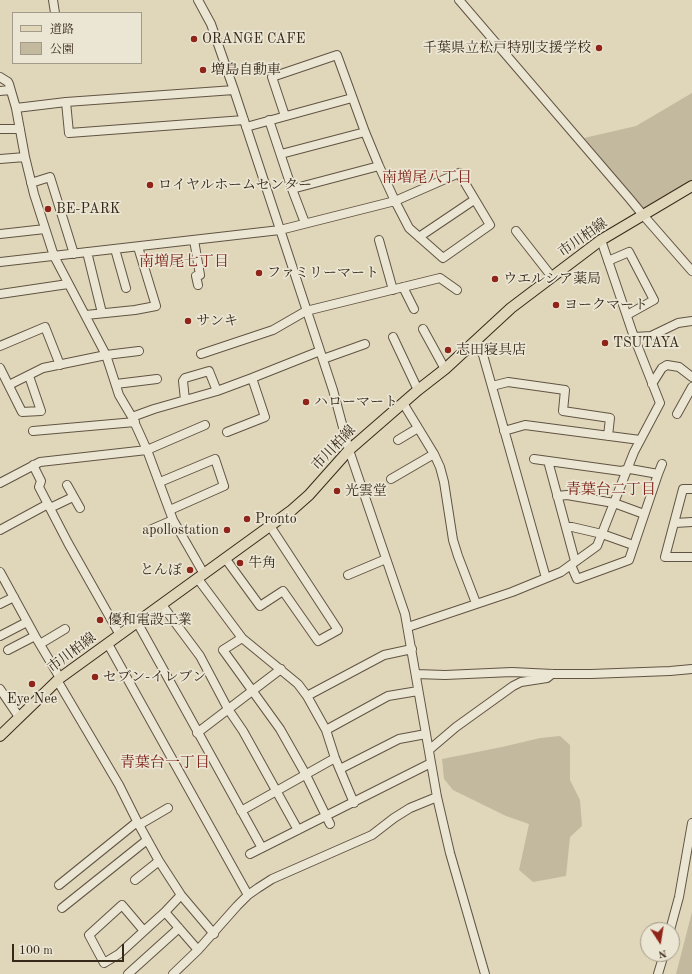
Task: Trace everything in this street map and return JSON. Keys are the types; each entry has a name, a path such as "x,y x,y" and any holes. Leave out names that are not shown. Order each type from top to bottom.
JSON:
{"main road":[{"name":"市川柏線","path":"0,736 59,679 292,510 309,495 349,450 476,342 511,308 601,240 692,186"}],"street":[{"path":"53,0 55,12"},
{"path":"198,0 210,24 234,90 333,390 349,450 405,614 437,798 450,852 485,974"},
{"path":"459,0 642,215 691,269"},
{"path":"0,262 280,230 395,201 459,173 490,226 443,258 409,228 395,201 378,166 337,55 272,77 285,116"},
{"path":"0,77 8,82 16,108 25,157 54,256 106,355 119,395 134,420 147,450 173,520 201,576 242,638 298,684 307,696 326,730 335,758 354,803"},
{"path":"0,91 10,90"},
{"path":"16,108 66,102 234,90"},
{"path":"66,102 69,133 245,123 269,120 352,98"},
{"path":"269,120 305,224"},
{"path":"0,129 20,130"},
{"path":"281,154 365,132"},
{"path":"0,159 25,157"},
{"path":"292,189 378,166"},
{"path":"32,182 50,177 74,254"},
{"path":"419,238 474,200"},
{"path":"0,234 45,229"},
{"path":"516,231 552,277"},
{"path":"194,240 200,275 196,276 198,285"},
{"path":"380,240 392,290"},
{"path":"408,627 512,592 561,572 597,546 626,470 660,403 634,337 601,240"},
{"path":"86,315 135,310 156,306 138,247"},
{"path":"115,249 126,288"},
{"path":"87,252 102,313"},
{"path":"608,261 629,252 654,300 627,315"},
{"path":"201,354 273,330 287,320 306,311 440,278 457,290"},
{"path":"0,294 68,284"},
{"path":"403,287 414,309"},
{"path":"634,337 651,336 678,323 692,321"},
{"path":"0,346 45,327 60,365"},
{"path":"423,329 445,369"},
{"path":"393,337 418,390"},
{"path":"476,342 483,355 546,578"},
{"path":"323,359 365,344"},
{"path":"9,385 43,368 106,355 139,351"},
{"path":"34,431 134,420 154,409 217,391 320,351"},
{"path":"652,384 662,368 667,365 679,367 692,376"},
{"path":"0,368 22,412 41,411 29,376"},
{"path":"185,400 183,381 185,378 209,371 217,391"},
{"path":"227,432 265,417 252,378"},
{"path":"116,384 157,379"},
{"path":"492,386 508,382 566,390 563,412 610,418 608,436"},
{"path":"677,414 692,387"},
{"path":"403,403 434,454 440,467 444,482 453,540 476,603"},
{"path":"0,483 33,465 49,460 147,450 205,425"},
{"path":"504,431 525,425 640,440"},
{"path":"398,440 418,428"},
{"path":"391,479 434,454"},
{"path":"160,482 215,459 224,486 170,510"},
{"path":"534,459 621,472 630,469 658,474"},
{"path":"548,461 556,496 566,527 577,579 629,560 662,464"},
{"path":"33,465 41,481 39,487 68,543 120,635"},
{"path":"67,485 80,508"},
{"path":"692,489 683,489 665,557 692,557"},
{"path":"556,496 567,495 614,503 644,514"},
{"path":"0,530 49,506 74,497"},
{"path":"152,528 173,520"},
{"path":"675,523 692,522"},
{"path":"225,558 260,606 283,591 318,641 338,630 270,526"},
{"path":"566,527 602,534 633,545"},
{"path":"348,575 386,559"},
{"path":"0,572 120,785 138,823 159,861 181,896 214,934"},
{"path":"0,604 14,597"},
{"path":"162,605 200,656 228,709 243,731 298,830"},
{"path":"0,636 27,622"},
{"path":"137,622 262,848"},
{"path":"40,644 65,629"},
{"path":"8,650 35,636"},
{"path":"242,638 223,650 280,729 329,820"},
{"path":"108,644 248,894"},
{"path":"307,696 384,655 412,649"},
{"path":"197,732 281,669"},
{"path":"416,674 445,675 512,672 553,674 670,671 692,669"},
{"path":"429,750 456,727 513,686 521,682 547,678 553,674"},
{"path":"0,689 19,718"},
{"path":"326,730 388,696 418,691"},
{"path":"340,769 400,739 426,734"},
{"path":"241,811 335,758"},
{"path":"250,854 298,830 329,820 354,803 431,763"},
{"path":"173,974 214,934 248,894 272,879 372,835 410,808 437,798"},
{"path":"59,885 138,823 168,808"},
{"path":"672,922 692,823"},
{"path":"62,908 147,840"},
{"path":"135,880 159,861"},
{"path":"144,931 122,906 89,935 104,963 119,954 165,912 181,896"},
{"path":"165,912 198,950"},
{"path":"128,974 179,928"},
{"path":"658,974 662,962"}],"green space":[{"path":"692,93 692,182 644,210 584,138 636,126"},
{"path":"560,736 570,745 570,780 580,800 582,826 570,837 566,876 533,882 519,870 529,824 506,816 453,790 444,779 442,759 540,738"},
{"path":"692,912 692,974 676,974"}],"place":[{"name":"ORANGE CAFE","path":"194,39"},
{"name":"千葉県立松戸特別支援学校","path":"599,48"},
{"name":"増島自動車","path":"203,70"},
{"name":"ロイヤルホームセンター","path":"150,185"},
{"name":"BE-PARK","path":"48,209"},
{"name":"ファミリーマート","path":"259,273"},
{"name":"ウエルシア薬局","path":"495,279"},
{"name":"ヨークマート","path":"556,305"},
{"name":"サンキ","path":"188,321"},
{"name":"TSUTAYA","path":"605,343"},
{"name":"志田寝具店","path":"448,350"},
{"name":"ハローマート","path":"306,402"},
{"name":"光雲堂","path":"337,491"},
{"name":"Pronto","path":"247,519"},
{"name":"apollostation","path":"227,530"},
{"name":"牛角","path":"240,563"},
{"name":"とんぼ","path":"190,570"},
{"name":"優和電設工業","path":"100,620"},
{"name":"セブン-イレブン","path":"95,677"},
{"name":"Eye Nee","path":"32,684"}],"district":[{"name":"南増尾八丁目","path":"427,178"},
{"name":"南増尾七丁目","path":"184,262"},
{"name":"青葉台二丁目","path":"611,490"},
{"name":"青葉台一丁目","path":"165,763"}]}
